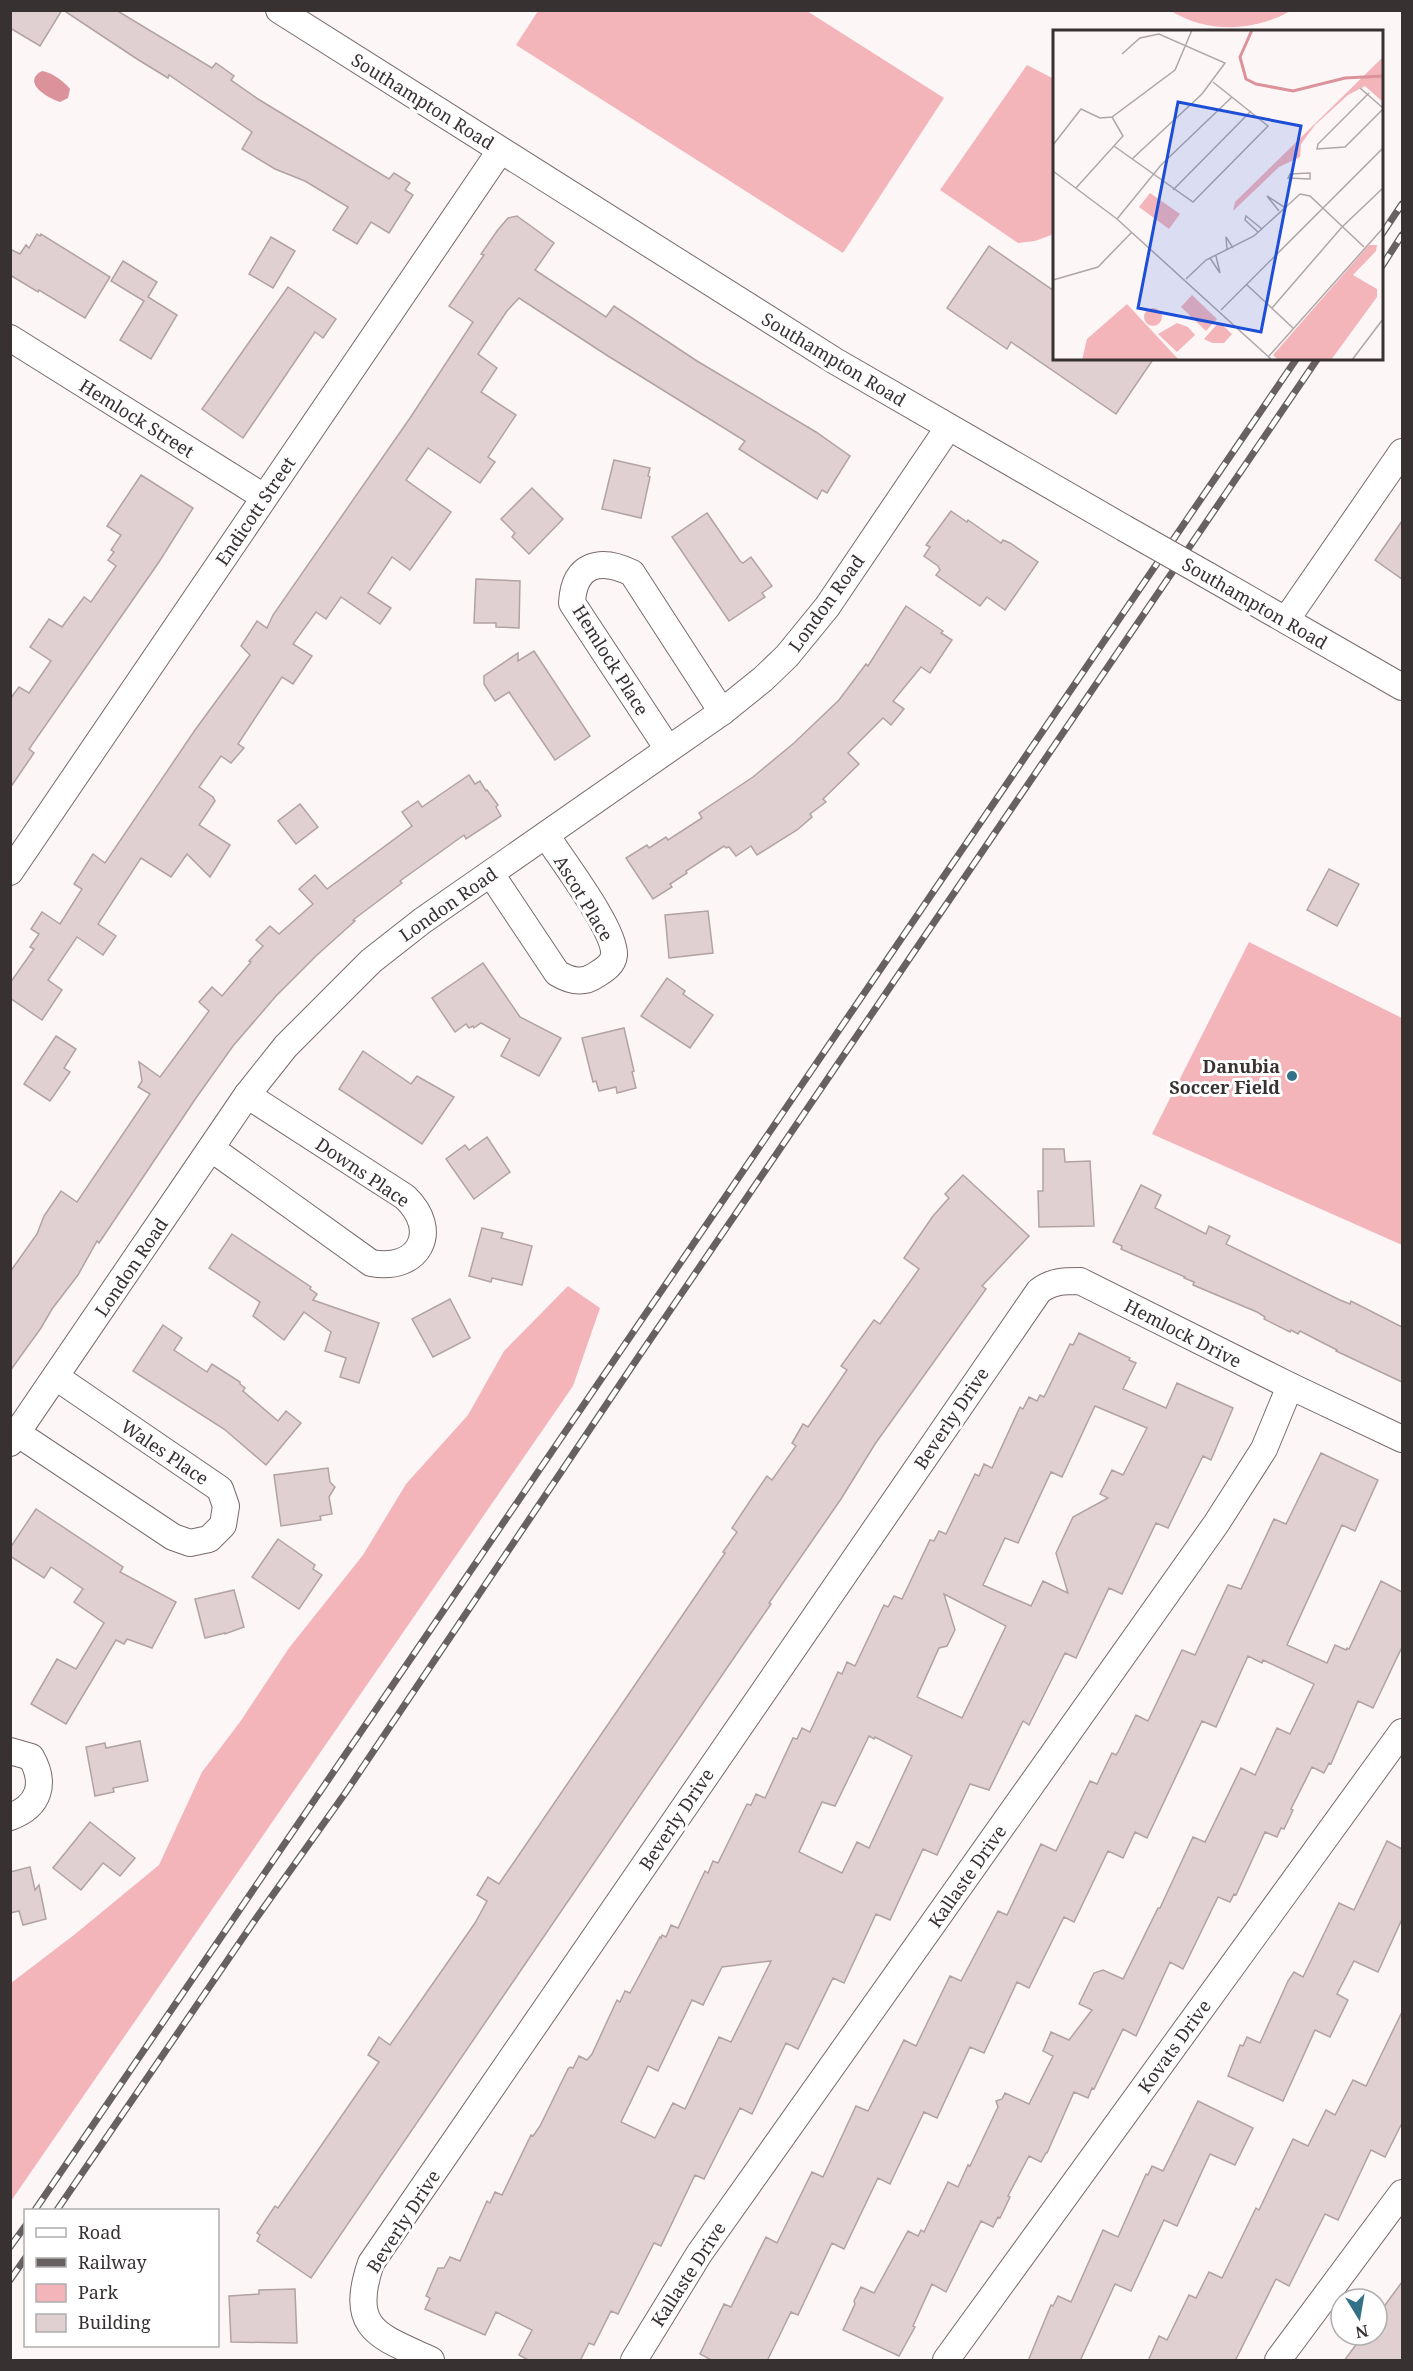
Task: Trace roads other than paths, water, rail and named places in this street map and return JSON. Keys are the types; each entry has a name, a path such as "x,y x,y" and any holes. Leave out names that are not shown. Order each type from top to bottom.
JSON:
{"street":[{"name":"Southampton Road","path":"279,10 835,361 1402,687"},
{"name":"Endicott Street","path":"10,872 500,151"},
{"name":"Hemlock Street","path":"10,338 264,497"},
{"name":"London Road","path":"14,1438 247,1095 293,1039 371,961 422,921 722,712 764,679 788,656 827,607 948,428"},
{"path":"1286,620 1402,452"},
{"name":"Hemlock Place","path":"668,749 572,603 573,588 578,576 587,568 617,565 632,573 722,712"},
{"name":"Ascot Place","path":"491,874 557,973 572,980 581,981 591,979 601,972 610,965 614,954 609,933 546,835"},
{"name":"Downs Place","path":"212,1149 371,1263 388,1266 398,1263 414,1253 420,1245 424,1233 423,1225 414,1206 405,1197 247,1095"},
{"name":"Hemlock Drive","path":"990,1361 1039,1290 1061,1281 1080,1281 1402,1439"},
{"name":"Beverly Drive","path":"431,2361 380,2336 369,2323 364,2304 365,2280 371,2263 990,1361"},
{"name":"Wales Place","path":"14,1438 173,1537 190,1543 209,1539 223,1525 226,1506 220,1489 56,1377"},
{"name":"Kallaste Drive","path":"634,2361 699,2254 1216,1524 1264,1449 1290,1386"},
{"name":"Kovats Drive","path":"945,2361 1402,1732"},
{"path":"10,1751 31,1757 37,1768 40,1782 35,1799 27,1809 10,1817"},
{"path":"1278,2361 1402,2193"}],"railway":[{"path":"1383,232 1402,204"},
{"path":"1383,264 1402,235"},
{"path":"36,2209 1296,360"},
{"path":"58,2209 255,1920 346,1792 637,1359 1317,360"},
{"path":"10,2247 24,2228"},
{"path":"10,2280 24,2260"}],"place":[{"name":"Danubia Soccer Field","path":"1292,1076"}]}
